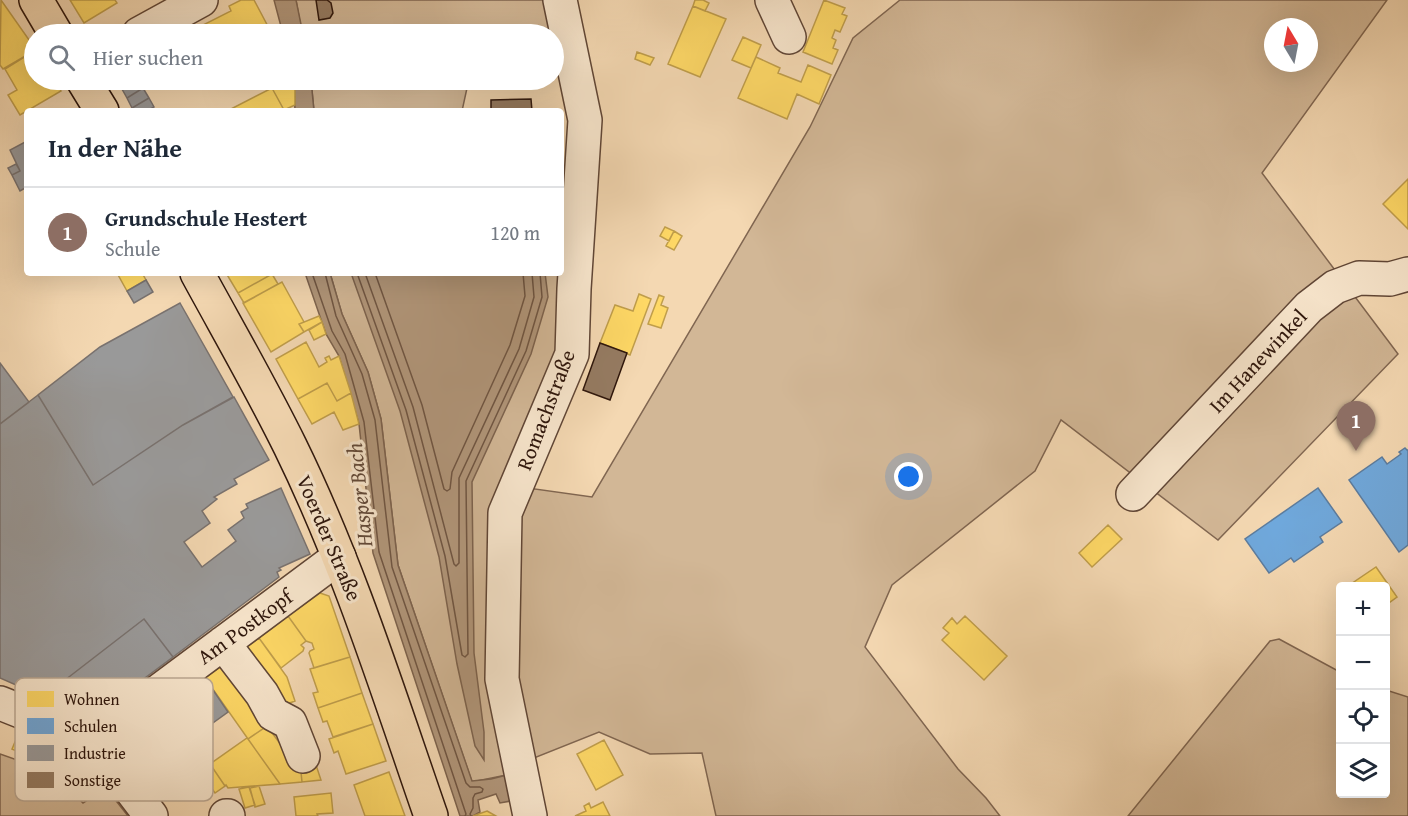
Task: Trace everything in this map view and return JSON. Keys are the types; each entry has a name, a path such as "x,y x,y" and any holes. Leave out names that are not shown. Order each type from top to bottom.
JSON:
{"main road":[{"path":"36,0 50,24"},
{"path":"88,90 100,108"},
{"name":"Voerder Straße","path":"199,276 290,446 339,557 431,816"}],"street":[{"path":"157,24 201,0"},
{"name":"Romachstraße","path":"530,816 502,679 505,513 572,354 585,120 560,0"},
{"path":"772,0 789,38"},
{"name":"Im Hanewinkel","path":"1133,494 1309,307 1335,287 1359,278 1390,279 1408,274"},
{"name":"Am Postkopf","path":"176,678 339,557"},
{"path":"223,643 262,694 273,714 290,723 303,756"},
{"path":"0,703 15,709"},
{"path":"140,801 151,816"}],"shaded area":[{"path":"296,0 553,0 554,24 300,24"},
{"path":"900,0 1387,0 1262,173 1398,354 1218,540 1061,420 1035,471 892,585 865,647 958,769 1000,816 716,816 702,753 650,754 599,732 524,762 506,623 521,487 592,497 810,127 853,38"},
{"path":"312,90 467,90 463,108 314,108"},
{"path":"569,185 567,349 507,494 511,774 472,782 398,565 381,419 368,372 342,314 331,276 564,276 564,186"},
{"path":"1279,639 1336,670 1336,798 1390,798 1390,691 1408,697 1408,816 1128,816 1270,641"},
{"path":"0,754 15,759 15,801 81,801 83,803 86,801 116,801 128,816 0,816"}],"water":[{"path":"274,0 296,0 301,24 280,24"},
{"path":"294,90 312,90 314,108 295,108"},
{"path":"306,276 331,276 342,314 368,372 381,419 398,565 472,781 511,774 516,800 500,803 496,794 478,800 480,812 473,816 460,816 373,553 359,424 339,356 326,334"},
{"path":"352,276 545,276 548,297 531,354 472,482 474,653 484,732 484,760 475,746 457,664 439,557 400,411"}],"building: Wohnen":[{"path":"1,0 24,33 24,57 3,69 0,65"},
{"path":"70,0 115,0 117,3 84,23"},
{"path":"241,0 254,0 267,24 205,24 231,11 229,6"},
{"path":"695,0 709,3 705,11 693,6"},
{"path":"824,0 845,8 842,14 847,16 840,32 835,30 832,38 836,40 833,48 838,50 832,64 803,52"},
{"path":"693,6 726,19 700,77 668,64"},
{"path":"743,37 761,45 751,68 732,60"},
{"path":"637,52 654,58 650,65 635,59"},
{"path":"24,57 24,90 61,91 32,108 24,108 24,113 20,115 8,95 17,90 5,69"},
{"path":"756,57 780,68 778,73 801,82 808,65 831,75 819,104 797,94 787,119 738,98"},
{"path":"268,90 273,90 283,108 233,108"},
{"path":"273,90 295,90 295,105 283,108"},
{"path":"1408,179 1408,229 1383,204"},
{"path":"665,227 674,231 669,241 660,236"},
{"path":"674,231 682,236 674,250 666,246"},
{"path":"119,276 144,276 146,280 127,291"},
{"path":"228,276 269,276 238,293"},
{"path":"268,276 273,276 278,284 244,303 238,293"},
{"path":"282,282 304,322 299,324 304,332 271,352 243,303"},
{"path":"639,294 651,299 630,355 600,343 615,305 633,311"},
{"path":"659,295 664,297 661,305 668,308 661,328 648,324"},
{"path":"319,316 322,322 304,332 299,324"},
{"path":"322,322 326,334 314,340 309,330"},
{"path":"306,342 319,367 327,362 325,358 329,356 331,360 339,356 351,393 337,401 327,383 298,399 276,359"},
{"path":"327,383 337,401 351,393 359,424 343,430 334,412 312,424 298,399"},
{"path":"1108,525 1122,539 1092,567 1079,553"},
{"path":"1376,567 1386,582 1354,582"},
{"path":"1390,587 1397,597 1390,602"},
{"path":"320,593 329,596 350,657 314,668 309,653 314,649 312,643 306,641 288,616"},
{"path":"288,616 306,641 301,645 304,648 303,651 281,668 259,638"},
{"path":"965,616 1007,656 984,680 942,640 949,633 943,628 952,618 957,624"},
{"path":"259,638 287,677 295,701 279,707 244,649"},
{"path":"350,657 362,693 318,708 313,693 318,692 310,669"},
{"path":"223,665 267,726 248,739 213,689 213,678 205,678"},
{"path":"362,693 373,724 333,737 327,721 323,722 318,708"},
{"path":"373,724 386,761 346,774 338,751 334,753 329,739"},
{"path":"267,726 301,772 302,782 280,784 248,739"},
{"path":"247,738 280,784 228,788 213,768 213,762"},
{"path":"604,740 623,775 596,790 577,754"},
{"path":"315,762 321,780 302,782 301,772"},
{"path":"213,768 225,786 215,793 213,790"},
{"path":"389,772 405,816 365,816 354,785"},
{"path":"259,786 265,804 255,807 250,788"},
{"path":"249,787 255,805 245,808 239,789"},
{"path":"331,793 333,813 296,816 294,797"},
{"path":"603,802 610,816 575,816 586,811 584,806 589,803 591,808"},
{"path":"487,811 496,816 473,816"}],"building: Schulen":[{"path":"1405,448 1408,450 1408,545 1399,552 1349,480 1382,457 1387,464 1401,454 1399,452"},
{"path":"1318,488 1342,522 1320,537 1323,542 1294,562 1291,558 1269,573 1245,539"}],"building: Industrie":[{"path":"123,90 140,90 127,98"},
{"path":"140,90 144,90 149,98 132,108 127,98"},
{"path":"149,98 154,107 152,108 132,108"},
{"path":"24,143 24,189 20,191 12,175 20,171 10,150"},
{"path":"16,164 20,171 12,175 8,168"},
{"path":"146,280 153,292 134,303 127,291"},
{"path":"180,303 233,397 183,425 93,485 38,395 100,347"},
{"path":"0,363 29,402 0,424"},
{"path":"38,395 93,485 183,425 234,397 269,460 234,479 237,484 214,497 217,499 202,511 210,523 184,542 202,567 236,541 228,530 244,518 241,512 248,508 246,504 281,488 310,554 279,568 281,570 277,572 279,577 173,657 144,619 68,678 15,678 15,685 0,678 0,424"},
{"path":"144,619 173,657 145,678 68,678"},
{"path":"213,690 228,712 213,723"}],"building: Sonstige":[{"path":"316,0 327,0 331,3 333,13 330,18 319,20"},
{"path":"531,99 532,108 491,108 491,100"},
{"path":"600,343 627,353 610,400 583,390"}],"place":[{"name":"Grundschule Hestert","path":"1356,451"}],"water label":[{"name":"Hasper Bach","path":"359,495"}]}
